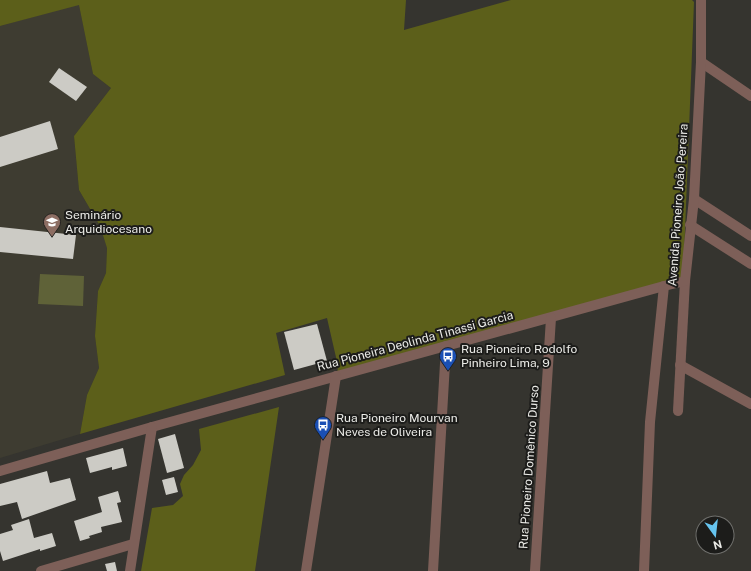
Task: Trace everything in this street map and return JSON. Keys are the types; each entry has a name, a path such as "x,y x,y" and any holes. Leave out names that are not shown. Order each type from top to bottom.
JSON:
{"street":[{"name":"Avenida Pioneiro João Pereira","path":"678,411 685,280 690,224 694,199 701,62 701,0"},
{"path":"701,62 751,96"},
{"path":"694,199 751,236"},
{"path":"690,224 751,264"},
{"name":"Rua Pioneira Deolinda Tinassi Garcia","path":"0,471 152,427 685,280"},
{"name":"Avenida Pioneiro João Pereira","path":"644,571 650,422 664,286"},
{"name":"Rua Pioneiro Domênico Durso","path":"535,571 551,318"},
{"path":"433,571 446,346"},
{"path":"680,365 751,404"},
{"path":"306,571 336,376"},
{"path":"130,571 152,427"},
{"path":"41,571 133,544"}],"shaded area":[{"path":"0,0 406,0 404,30 511,0 692,0 694,2 683,282 337,376 338,366 327,318 276,333 285,375 80,434 87,395 99,368 95,336 98,291 106,273 107,248 100,226 79,190 74,136 111,88 93,74 79,5 0,26"},
{"name":"Seminário Arquidiocesano","path":"79,4 93,74 111,88 74,136 79,190 100,226 107,247 106,273 98,291 95,336 99,368 87,395 80,434 0,458 0,26"},
{"path":"279,407 255,571 141,571 152,508 173,505 183,496 180,484 184,475 193,465 201,450 199,429"}],"green space":[{"path":"40,274 84,276 83,306 38,304"}],"building":[{"path":"59,68 87,87 76,101 49,82"},
{"path":"50,121 58,149 0,167 0,137"},
{"path":"0,227 76,235 73,259 0,252"},
{"path":"317,324 327,361 294,370 284,332"},
{"path":"175,434 184,468 167,473 158,439"},
{"path":"123,448 127,466 112,470 112,467 90,473 86,458"},
{"path":"47,471 50,483 70,478 76,500 22,519 17,502 0,506 0,484"},
{"path":"174,477 178,492 166,495 162,480"},
{"path":"118,491 121,502 117,503 122,522 101,527 102,532 89,536 90,538 80,541 74,521 102,512 98,497"},
{"path":"29,519 34,538 52,533 56,546 40,551 40,549 3,561 0,551 0,534 13,530 11,525"},
{"path":"115,562 117,571 107,571 105,564"}],"place":[{"name":"Seminário Arquidiocesano","path":"52,237"},
{"name":"Rua Pioneiro Rodolfo Pinheiro Lima, 9","path":"448,371"},
{"name":"Rua Pioneiro Mourvan Neves de Oliveira","path":"323,440"}]}
